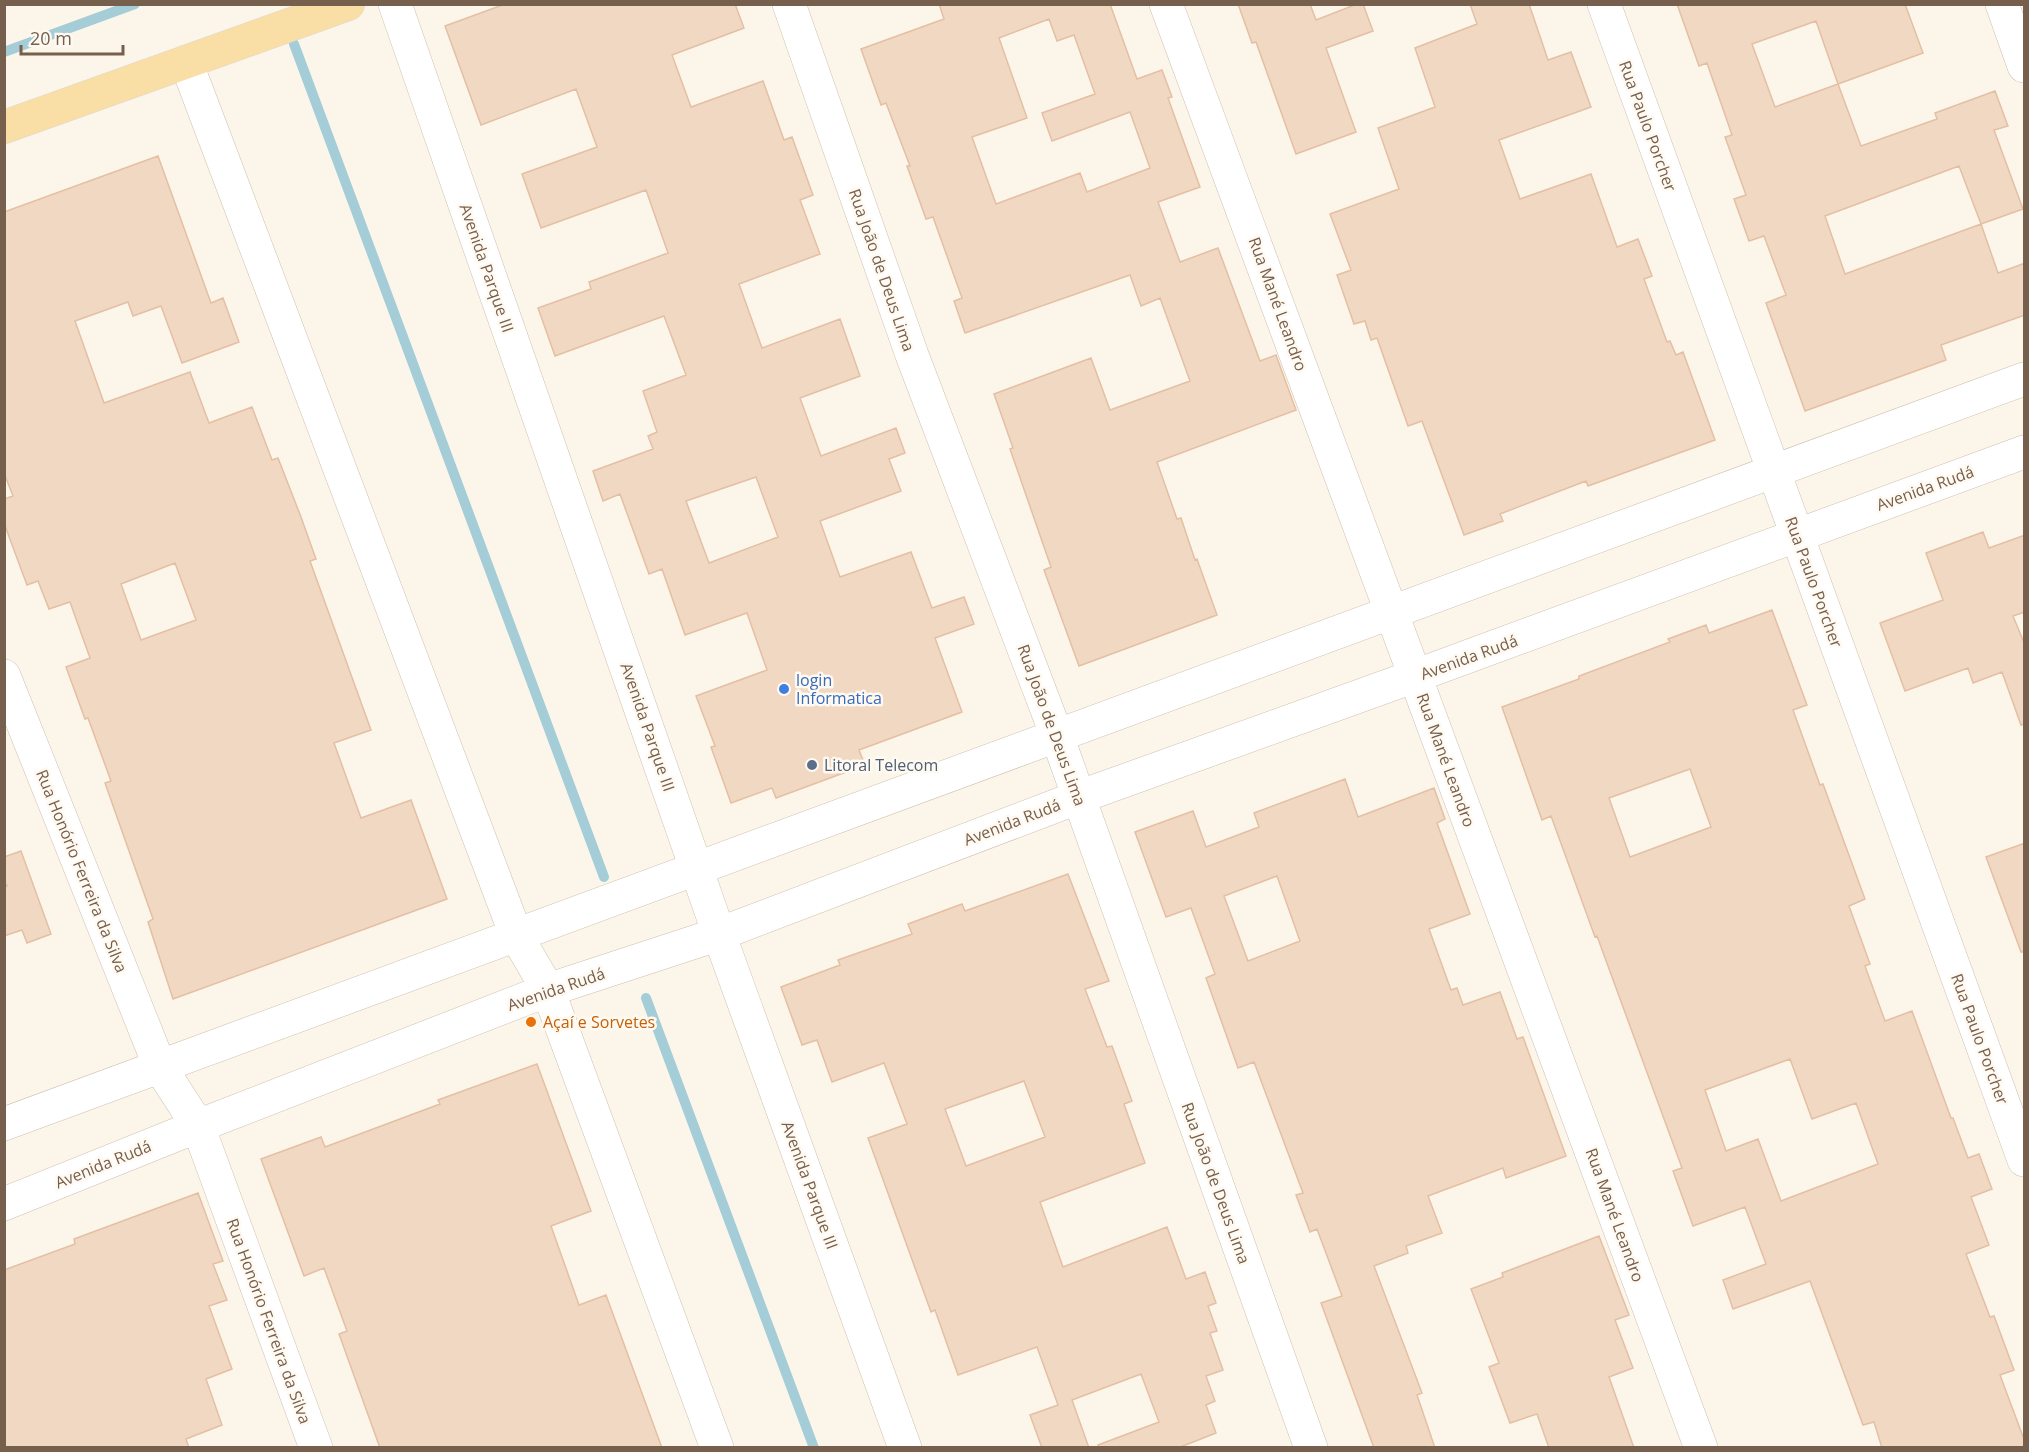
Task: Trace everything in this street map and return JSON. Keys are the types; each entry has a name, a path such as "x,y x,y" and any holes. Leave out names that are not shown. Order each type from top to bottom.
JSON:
{"main road":[{"path":"4,127 348,4"}],"street":[{"name":"Avenida Parque III","path":"395,4 698,868 719,934 905,1448"},
{"name":"Rua João de Deus Lima","path":"789,4 912,355 1057,736 1311,1448"},
{"name":"Rua Mané Leandro","path":"1166,4 1701,1448"},
{"name":"Rua Paulo Porcher","path":"1604,4 2025,1160"},
{"path":"2002,4 2025,66"},
{"path":"186,62 516,935 548,990 717,1448"},
{"path":"4,1124 2025,380"},
{"name":"Avenida Rudá","path":"4,1204 548,990 719,934 1079,797 2025,452"},
{"name":"Rua Honório Ferreira da Silva","path":"4,676 160,1067 198,1126 316,1448"}],"building":[{"path":"505,4 735,4 744,28 672,55 691,107 763,81 784,140 792,137 813,195 800,200 820,254 739,284 762,348 840,319 860,376 800,398 821,456 896,428 905,453 889,459 901,491 820,521 840,577 911,552 932,608 964,597 974,624 935,638 962,712 859,750 865,765 776,798 772,788 731,803 711,747 715,746 696,696 767,670 747,613 685,635 662,569 649,574 620,494 603,501 593,471 653,449 648,436 657,432 643,391 686,375 664,316 555,356 538,308 591,289 589,282 668,253 646,190 541,228 522,174 597,147 576,89 481,125 445,26","holes":["756,477 778,537 709,563 686,501"]},
{"path":"939,4 1110,4 1137,79 1162,70 1172,97 1168,98 1200,187 1158,202 1180,262 1218,248 1260,361 1276,355 1296,410 1157,462 1177,519 1181,518 1217,615 1079,666 1044,570 1051,567 1010,449 1013,448 994,394 1091,358 1110,410 1190,381 1160,298 1141,306 1130,275 965,333 954,301 962,298 933,217 926,219 907,166 910,166 886,103 881,105 861,49 944,19","holes":["1049,19 1057,41 1074,35 1095,94 1042,113 1052,141 1130,112 1150,168 1087,192 1080,173 996,204 972,137 1027,118 999,38"]},
{"path":"1238,4 1310,4 1316,20 1357,4 1363,4 1373,31 1326,48 1356,132 1296,154 1256,42 1252,43"},
{"path":"1470,4 1529,4 1548,60 1571,52 1591,107 1499,140 1520,199 1591,174 1617,247 1638,239 1652,276 1644,279 1667,342 1670,341 1676,355 1683,352 1715,440 1588,486 1586,481 1500,514 1503,521 1464,535 1422,421 1408,426 1377,338 1371,340 1365,321 1354,324 1337,275 1351,270 1330,214 1399,189 1378,128 1435,107 1415,48 1477,24"},
{"path":"1677,4 1905,4 1923,53 1838,84 1861,146 1937,119 1935,113 1995,91 2008,126 1994,130 2023,209 1981,224 1998,273 2025,263 2025,315 1941,345 1946,360 1805,411 1766,303 1786,295 1764,236 1749,241 1734,199 1746,195 1725,137 1732,135 1707,63 1699,66","holes":["1816,21 1838,84 1775,107 1752,44","1959,166 1981,224 1845,274 1825,216"]},
{"path":"158,156 211,303 223,298 239,342 182,363 161,306 133,316 128,302 75,321 104,403 190,372 209,423 252,407 272,460 278,458 301,517 316,559 310,561 371,730 334,743 361,818 411,800 447,899 173,999 148,922 153,919 105,783 111,781 66,667 90,658 70,602 49,609 38,581 27,585 4,523 4,499 13,496 4,473 4,212","holes":["175,563 196,620 141,640 121,584"]},
{"path":"1983,532 1989,548 2025,535 2025,612 2013,616 2025,645 2025,724 2021,725 2002,672 1973,683 1968,668 1905,691 1880,623 1943,600 1926,553"},
{"path":"1772,610 1807,705 1793,710 1865,899 1849,906 1870,964 1865,966 1885,1021 1912,1011 1968,1158 1979,1154 1992,1189 1971,1197 1989,1245 1966,1254 1990,1317 1994,1316 2014,1370 2000,1375 2025,1442 2025,1448 1882,1448 1874,1422 1863,1425 1810,1281 1733,1309 1723,1280 1766,1264 1745,1207 1693,1226 1673,1171 1682,1168 1597,936 1595,937 1551,816 1542,820 1502,707 1579,679 1579,676 1670,642 1668,639 1706,625 1709,633","holes":["1690,769 1711,827 1630,857 1609,798","1790,1059 1812,1119 1856,1103 1878,1164 1781,1201 1758,1139 1726,1151 1705,1090"]},
{"path":"1345,779 1358,817 1434,788 1445,819 1437,823 1470,914 1429,929 1451,990 1457,988 1463,1005 1500,992 1517,1039 1523,1037 1566,1156 1506,1178 1503,1168 1428,1196 1442,1233 1406,1246 1408,1253 1374,1266 1422,1393 1417,1395 1435,1448 1374,1448 1321,1303 1342,1296 1317,1229 1310,1232 1296,1195 1303,1193 1254,1062 1238,1068 1206,978 1215,974 1191,908 1166,917 1135,832 1193,811 1206,847 1259,827 1254,813","holes":["1277,876 1300,941 1248,961 1224,896"]},
{"path":"2025,843 2025,952 2021,952 1986,857"},
{"path":"21,851 51,934 27,943 22,930 4,936 4,887 7,886 4,880 4,857"},
{"path":"1068,874 1109,981 1085,989 1107,1047 1112,1046 1132,1101 1124,1104 1145,1163 1040,1202 1063,1267 1167,1227 1186,1279 1205,1272 1216,1303 1208,1306 1217,1331 1210,1333 1223,1370 1206,1376 1215,1401 1206,1405 1216,1433 1178,1448 1099,1448 1098,1445 1159,1422 1141,1374 1072,1400 1089,1448 1042,1448 1030,1415 1058,1405 1037,1347 958,1375 935,1310 931,1312 868,1138 907,1124 884,1063 832,1082 817,1040 802,1045 781,987 840,965 838,960 912,934 908,924 962,904 965,911","holes":["1024,1081 1045,1137 966,1166 945,1109"]},
{"path":"537,1064 591,1211 551,1226 579,1305 606,1295 662,1448 380,1448 339,1334 347,1331 324,1268 304,1276 261,1159 321,1137 325,1147 440,1104 438,1100"},
{"path":"198,1193 223,1261 213,1264 227,1300 209,1306 232,1369 206,1379 222,1425 186,1439 189,1448 4,1448 4,1270 75,1244 74,1239"},
{"path":"1599,1236 1629,1315 1615,1320 1633,1368 1609,1377 1634,1448 1549,1448 1537,1414 1510,1423 1489,1367 1499,1363 1471,1289 1503,1277 1502,1273"}],"waterway":[{"path":"4,52 135,4"},
{"path":"294,44 604,877"},
{"path":"646,998 814,1448"}],"place":[{"name":"login Informatica","path":"784,689"},
{"name":"Litoral Telecom","path":"812,765"},
{"name":"Açaí e Sorvetes","path":"531,1022"}]}
